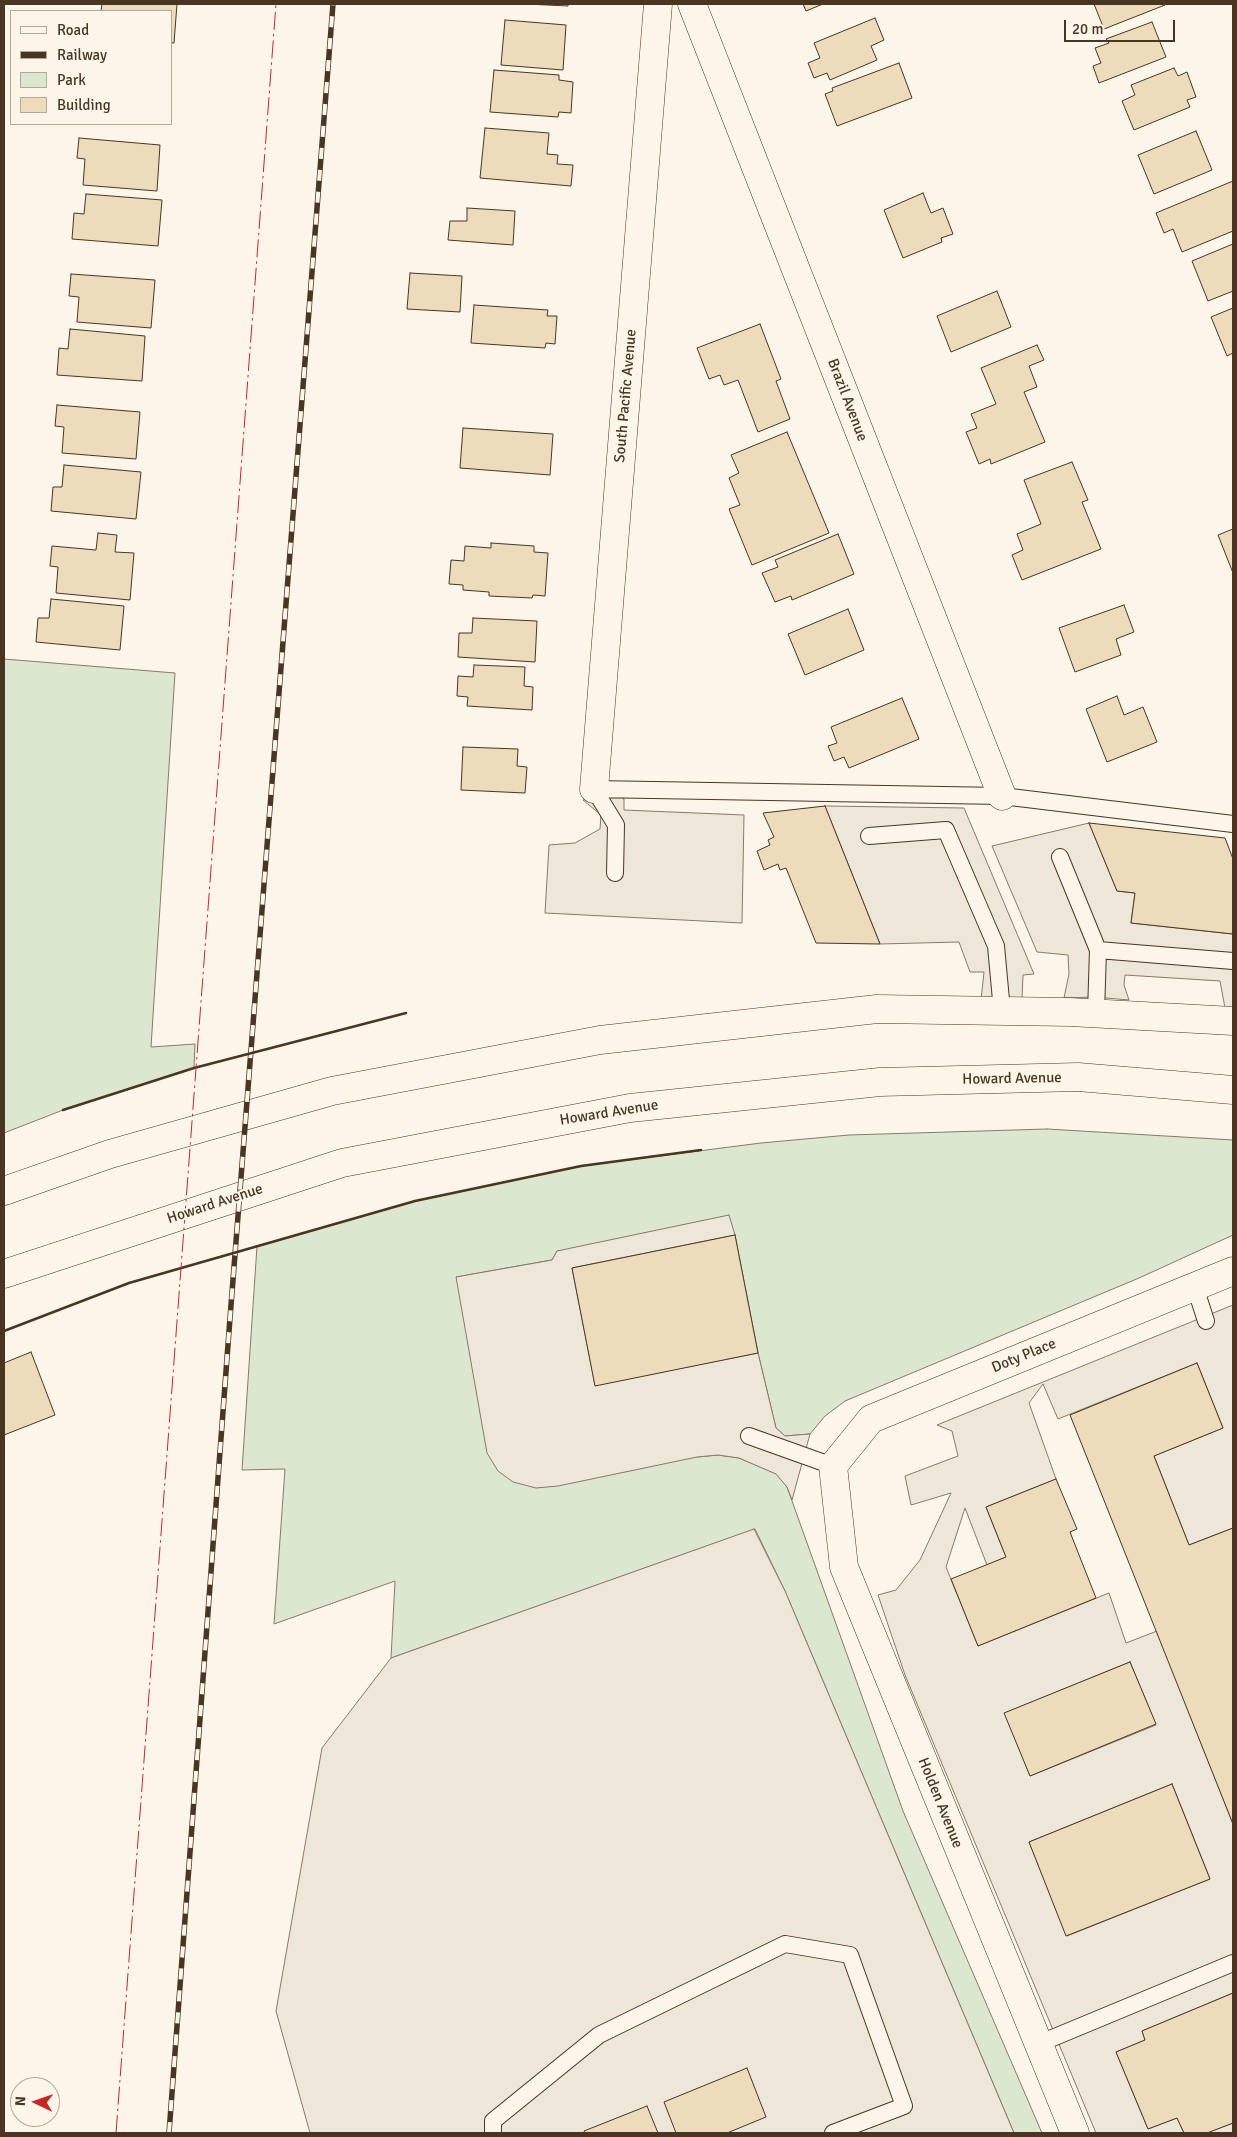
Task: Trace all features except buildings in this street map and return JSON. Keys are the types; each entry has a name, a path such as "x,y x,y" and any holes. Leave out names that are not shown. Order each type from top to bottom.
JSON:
{"street":[{"name":"South Pacific Avenue","path":"594,789 658,4"},
{"name":"Brazil Avenue","path":"692,4 1002,796"},
{"path":"4,1191 110,1154 332,1091 600,1040 877,1009 1096,1013 1233,1021"},
{"name":"Howard Avenue","path":"4,1274 342,1163 630,1108 880,1082 1078,1077 1233,1090"},
{"name":"Doty Place","path":"833,1466 870,1419 1233,1271"},
{"name":"Holden Avenue","path":"833,1466 844,1567 1075,2133"}],"lane":[{"path":"594,789 1002,796 1233,824"},
{"path":"594,789 616,825 615,873"},
{"path":"870,836 946,830 996,946 1002,1011"},
{"path":"1060,857 1098,950 1096,1013"},
{"path":"1098,950 1233,961"},
{"path":"1195,1287 1206,1321"},
{"path":"749,1436 833,1466"},
{"path":"493,2133 493,2121 599,2035 785,1944 850,1955 904,2106 833,2133"},
{"path":"1038,2044 1233,1963"}],"green space":[{"path":"4,659 175,673 151,1047 195,1044 194,1068 63,1110 4,1133"},
{"path":"1047,1129 1233,1140 1233,1235 1139,1278 845,1401 825,1416 810,1434 785,1436 776,1428 758,1353 735,1235 557,1251 552,1260 456,1277 697,1457 718,1455 739,1458 777,1474 787,1487 903,1811 1042,2133 1014,2133 785,1591 755,1529 391,1658 395,1581 274,1624 285,1469 242,1470 257,1246 415,1201 581,1166 761,1143 849,1135"}],"shaded area":[{"path":"608,789 624,799 624,810 744,815 742,923 545,913 549,845 575,843 600,829 601,815 583,800"},
{"path":"825,806 964,808 1034,974 1023,975 1022,999 981,1000 984,972 970,972 959,942 880,944"},
{"path":"1089,823 1117,891 1135,893 1131,923 1233,934 1233,1009 1225,1008 1220,981 1125,975 1124,985 1129,1000 1095,997 1064,998 1069,974 1068,955 1037,952 992,846"},
{"path":"729,1215 735,1235 572,1268 595,1385 758,1353 776,1428 785,1436 810,1434 792,1500 787,1487 776,1474 739,1458 718,1455 697,1457 558,1486 536,1488 513,1482 498,1471 487,1453 456,1277 552,1260 557,1251"},
{"path":"1233,1305 1233,1528 1189,1545 1154,1456 1223,1428 1197,1363 1058,1419 1043,1384 1029,1403 1056,1479 986,1507 1006,1557 987,1565 965,1508 946,1567 978,1646 1109,1593 1126,1643 1157,1631 1233,1824 1233,1993 1142,2031 1145,2040 1116,2052 1148,2129 1177,2118 1184,2133 1096,2133 905,1675 878,1595 896,1590 920,1560 951,1493 911,1505 905,1476 958,1456 952,1431 937,1425","holes":["1130,1662 1156,1725 1030,1776 1005,1713","1172,1784 1210,1879 1067,1936 1029,1842"]},
{"path":"754,1529 785,1591 1014,2133 310,2133 276,2011 322,1748 391,1658"},
{"path":"1233,2123 1233,2133 1207,2133"}],"railway":[{"path":"169,2133 230,1318 333,4"}],"wall":[{"path":"63,1110 194,1068 406,1013"},
{"path":"4,1331 129,1283 415,1201 581,1166 701,1150"}],"power":[{"path":"116,2133 276,4"}]}
